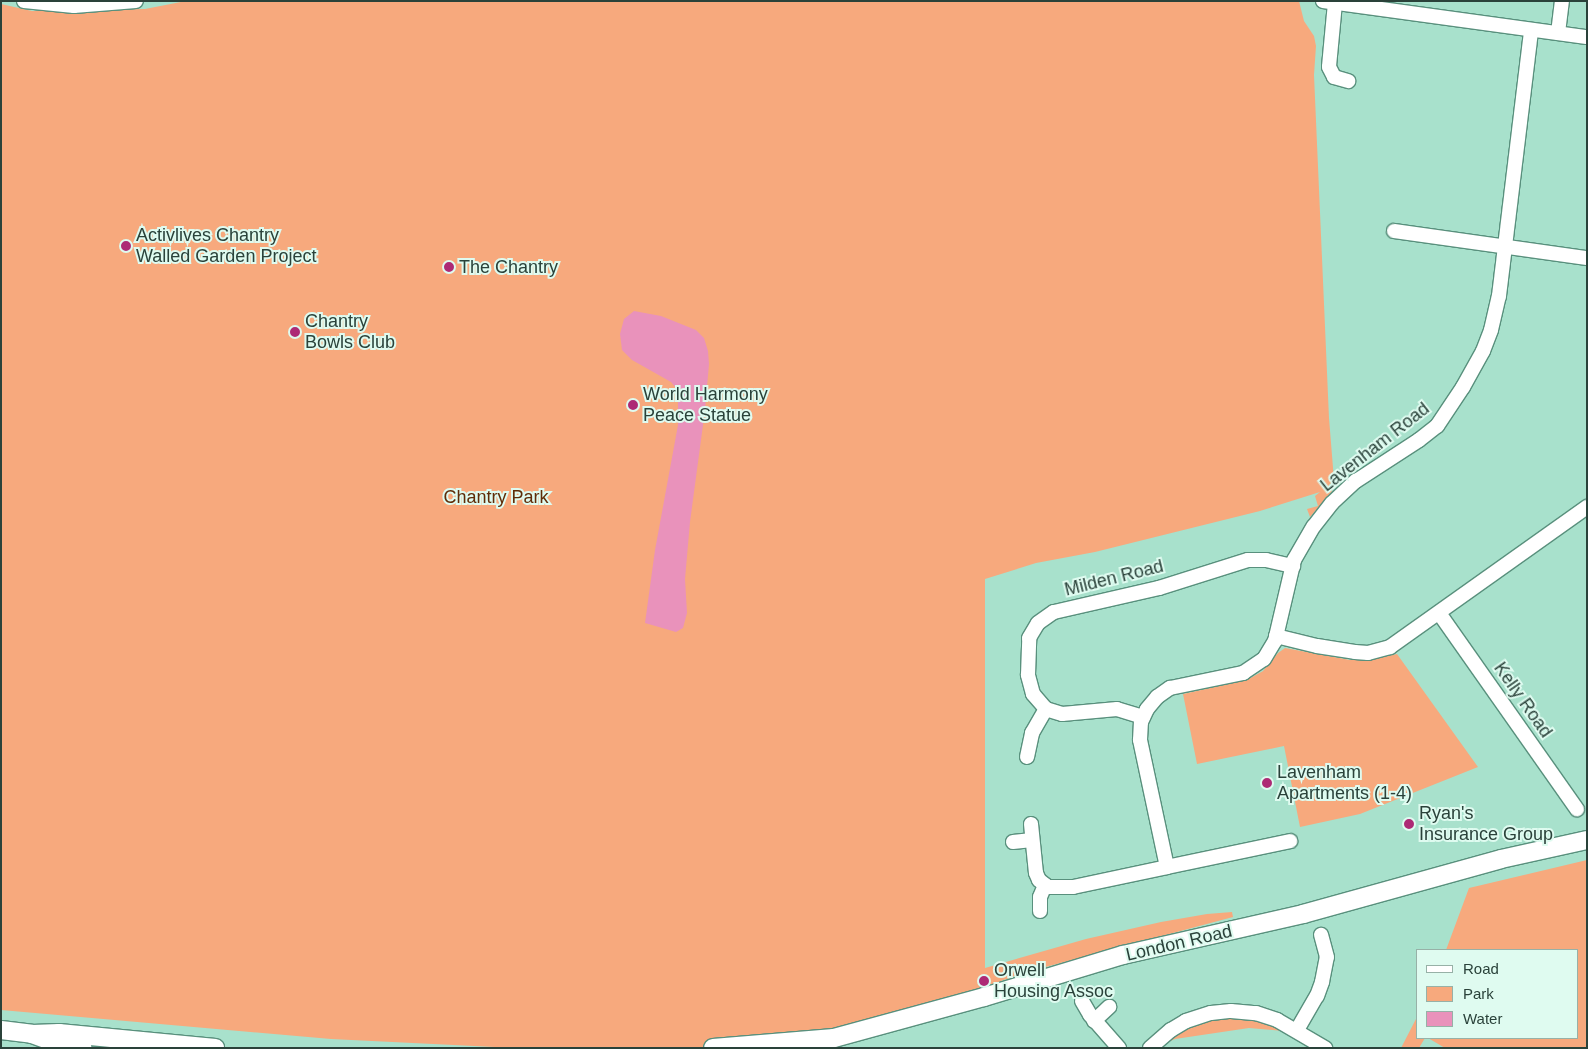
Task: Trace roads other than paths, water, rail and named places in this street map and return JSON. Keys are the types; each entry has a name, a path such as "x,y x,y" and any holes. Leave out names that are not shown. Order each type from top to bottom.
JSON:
{"main road":[{"name":"London Road","path":"712,1048 834,1038 984,997 1123,956 1303,914 1501,859 1587,840"},
{"path":"1,1030 32,1034 59,1033 215,1048"},
{"path":"32,1034 58,1043 83,1048"}],"street":[{"path":"24,1 74,6 136,1"},
{"path":"1558,33 1562,1"},
{"path":"1348,81 1334,77 1329,67 1329,2 1587,37"},
{"name":"Lavenham Road","path":"1143,717 1151,703 1170,688 1250,670 1267,656 1276,636 1292,566 1306,536 1336,498 1356,481 1424,436 1444,417 1476,366 1488,341 1499,296 1531,30"},
{"path":"1394,231 1587,258"},
{"path":"1276,636 1327,648 1368,652 1398,643 1587,507"},
{"name":"Milden Road","path":"1046,709 1030,687 1027,650 1032,631 1049,614 1159,588 1248,560 1273,561 1292,566"},
{"name":"Kelly Road","path":"1439,613 1578,809"},
{"path":"1027,757 1032,733 1046,709 1057,714 1117,709 1143,717 1140,740 1167,867"},
{"path":"1031,824 1036,873 1044,885 1054,888 1073,887 1290,840"},
{"path":"1013,842 1032,840"},
{"path":"1040,911 1040,897 1044,885"},
{"path":"1297,1030 1317,996 1322,982 1327,957 1321,936"},
{"path":"1082,1001 1094,1021 1119,1048"},
{"path":"1094,1021 1109,1007"},
{"path":"1150,1048 1182,1023 1217,1012 1256,1013 1297,1030 1325,1048"}],"water":[{"path":"634,311 661,316 696,330 704,338 708,351 709,364 705,410 690,522 685,579 687,613 683,628 676,632 645,623 655,550 678,425 678,401 675,387 671,382 632,360 622,350 620,334 624,319"}],"place":[{"name":"Activlives Chantry Walled Garden Project","path":"126,246"},
{"name":"The Chantry","path":"449,267"},
{"name":"Chantry Bowls Club","path":"295,332"},
{"name":"World Harmony Peace Statue","path":"633,405"},
{"name":"Lavenham Apartments (1-4)","path":"1267,783"},
{"name":"Ryan's Insurance Group","path":"1409,824"},
{"name":"Orwell Housing Assoc","path":"984,981"}],"park label":[{"name":"Chantry Park","path":"496,497"}]}
